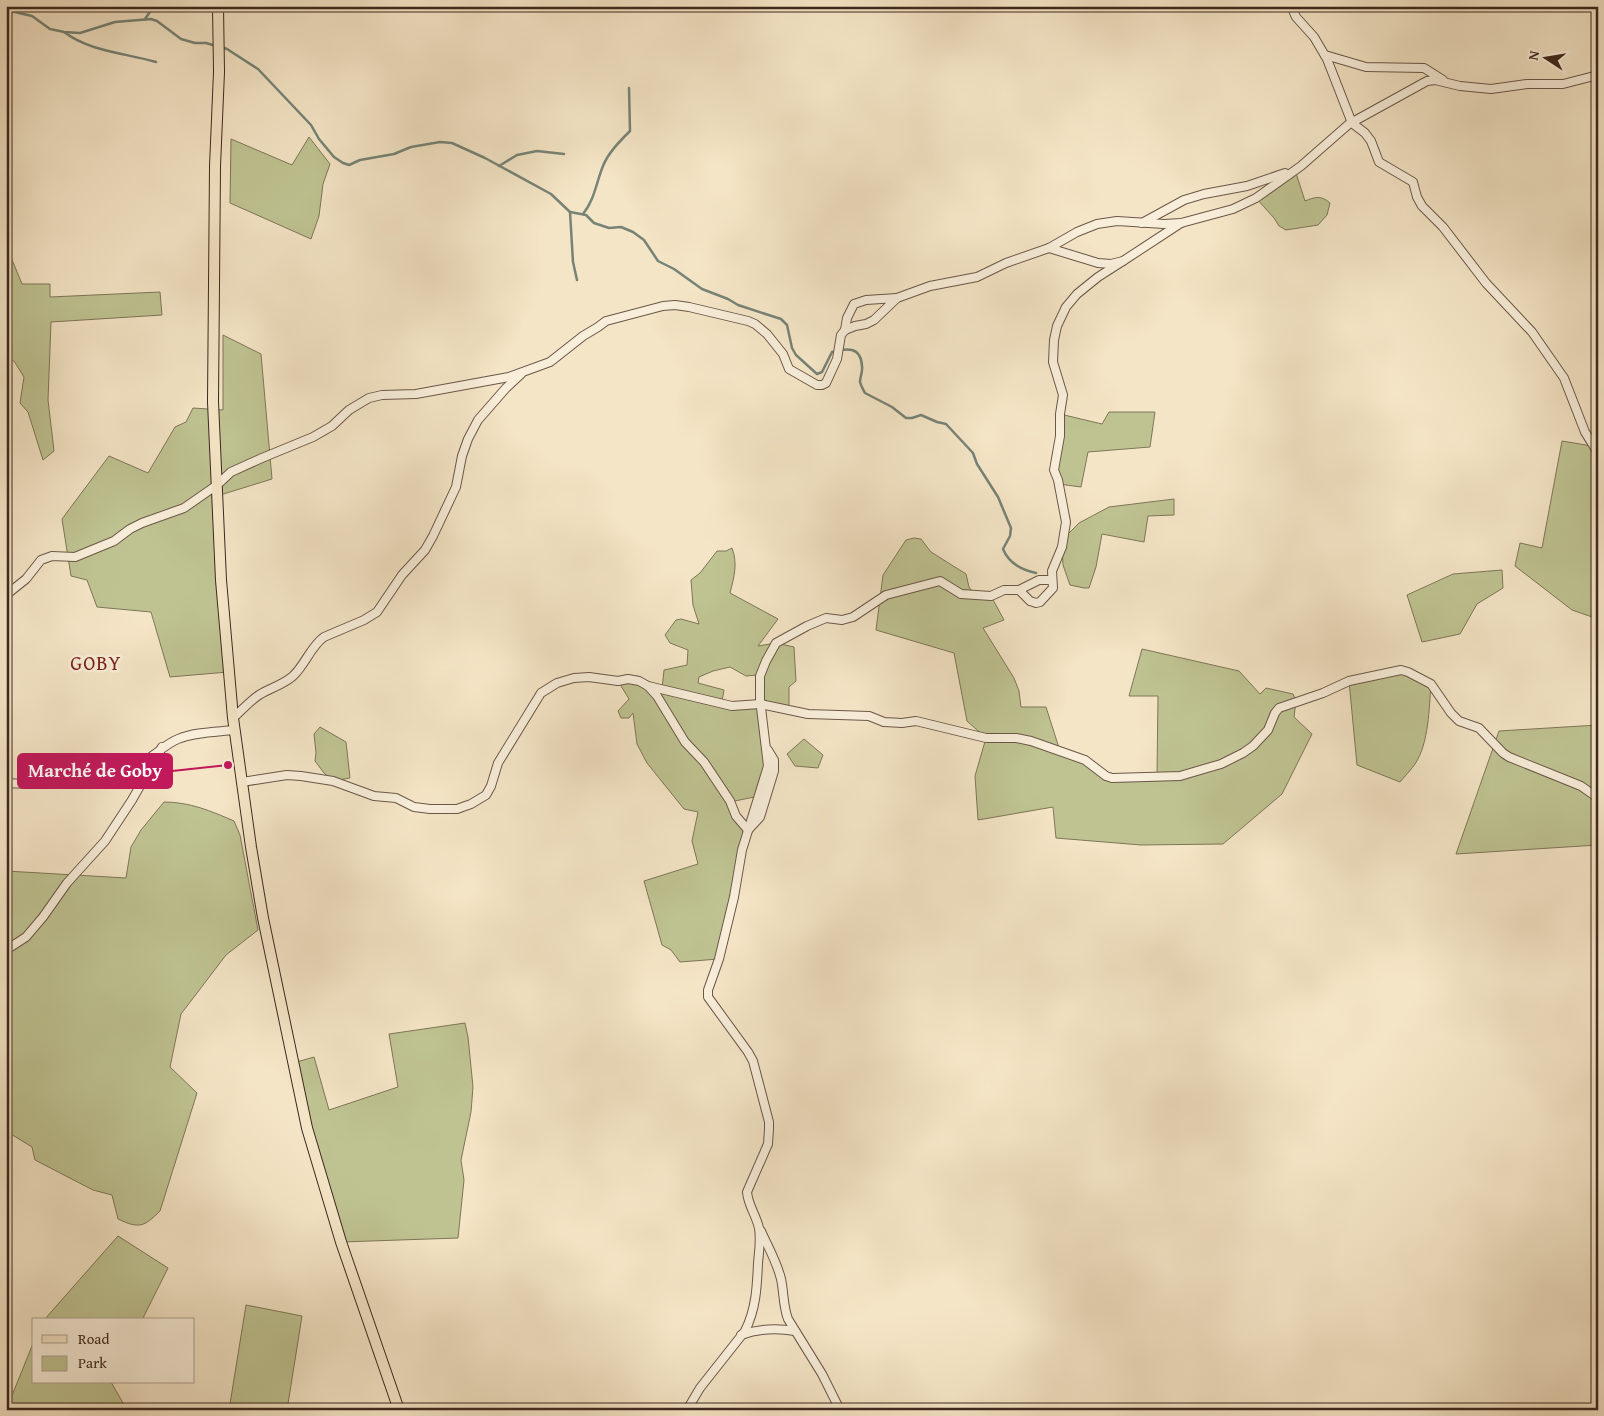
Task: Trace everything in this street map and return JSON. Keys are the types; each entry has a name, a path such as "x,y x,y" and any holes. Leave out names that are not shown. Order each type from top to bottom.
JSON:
{"main road":[{"path":"218,6 214,166 213,350 216,485 221,580 232,718 263,918 307,1128 341,1242 398,1410"}],"street":[{"path":"1291,6 1296,17 1314,36 1325,55 1352,123 1366,133 1379,162 1414,182 1417,197 1422,206 1443,227 1486,283 1532,332 1564,378 1585,432 1598,453"},
{"path":"1325,55 1366,67 1424,68 1450,84"},
{"path":"6,595 26,579 37,565 46,558 75,556 114,541 136,526 184,508 231,472 288,448 332,426 349,410 369,398 382,394 416,394 509,377 550,362 606,321 663,306 675,305 705,310 755,324 767,334 783,354 789,369 822,386 826,383 837,359 841,335 845,330 847,318 854,304 866,300 897,298 930,286 977,277 1006,263 1049,248 1077,232 1097,224 1117,221 1181,223 1233,209 1256,198 1301,166 1352,123 1427,81 1435,80 1450,84 1490,89 1527,84 1563,84 1598,75"},
{"path":"1142,223 1184,200 1270,180 1301,166"},
{"path":"1019,590 1030,601 1036,603 1040,602 1050,593 1053,588 1052,571 1062,547 1066,522 1058,480 1054,470 1064,395 1053,362 1057,326 1066,307 1077,294 1098,277 1181,223"},
{"path":"1049,248 1098,263 1111,264 1123,261"},
{"path":"845,330 874,320 897,298"},
{"path":"232,718 258,696 291,677 304,664 319,640 364,620 377,612 402,575 425,550 434,536 456,487 462,456 478,420 506,388 525,371"},
{"path":"840,1410 822,1374 795,1331 785,1311 782,1281 775,1259 748,1200 747,1192 768,1144 769,1122 751,1056 708,997 708,990 734,897 742,850 768,766 760,704 760,676 776,643 826,618 842,620 853,617 886,595 940,581 961,594 991,596 1004,590 1019,590 1039,580 1052,580"},
{"path":"242,782 287,775 301,776 334,781 374,796 396,798 414,806 430,810 457,809 471,804 486,795 491,786 498,763 541,693 557,683 574,678 589,677 618,681 628,679 639,681 648,686 732,706 760,704 808,714 868,716 884,722 916,721 986,738 1016,738 1031,741 1085,760 1106,776 1112,778 1129,776 1170,777 1200,772 1243,753 1253,746 1268,730 1279,708 1350,682 1401,670 1416,674 1431,684 1451,713 1459,721 1479,728 1503,753 1581,786 1598,798"},
{"path":"648,686 657,696 685,742 715,777 730,801 736,816 748,830"},
{"path":"6,783 20,784 89,779 114,773 149,758 162,747 179,738 234,730"},
{"path":"6,950 26,937 67,883 105,841 132,800 162,747"},
{"path":"687,1410 700,1388 742,1335 750,1320 756,1295 760,1243 759,1227"},
{"path":"742,1335 758,1331 784,1329 795,1331"}],"green space":[{"path":"309,137 330,164 323,184 319,216 311,239 230,203 231,139 292,165"},
{"path":"1295,170 1305,201 1318,198 1330,203 1327,215 1318,225 1286,230 1279,226 1256,198"},
{"path":"6,245 22,284 50,284 50,297 160,292 162,315 51,322 48,400 54,451 43,460 28,412 20,403 24,377 14,361 6,359"},
{"path":"223,335 261,354 272,479 217,496 228,672 170,677 151,612 97,607 87,580 71,576 62,519 109,456 148,473 175,427 186,422 193,408 223,410"},
{"path":"1109,412 1155,412 1150,447 1088,452 1081,487 1059,484 1054,470 1060,414 1102,424"},
{"path":"1562,441 1598,447 1598,619 1572,610 1515,566 1520,543 1542,548"},
{"path":"1174,499 1174,515 1148,516 1144,542 1102,534 1096,567 1089,588 1070,585 1063,565 1062,547 1064,538 1079,523 1109,507"},
{"path":"921,539 931,552 966,574 969,587 975,595 991,596 1004,620 983,628 1014,678 1019,691 1021,707 1046,707 1060,751 1106,776 1157,776 1158,696 1129,696 1142,649 1239,671 1260,694 1266,688 1293,694 1296,701 1294,717 1312,734 1282,794 1223,844 1141,845 1056,838 1053,807 978,820 975,776 986,738 967,721 954,653 876,630 883,575 906,540"},
{"path":"732,548 735,560 730,593 778,619 758,646 776,643 794,647 796,681 789,687 789,710 763,707 767,753 759,796 730,802 748,830 719,959 680,962 671,950 662,945 644,881 698,864 692,841 698,812 684,809 647,763 637,744 633,713 629,718 621,718 618,711 629,699 618,681 638,676 639,681 662,689 664,670 687,665 688,650 670,643 665,635 676,620 681,619 699,624 693,605 691,580 700,573 717,551 726,551","holes":["730,667 746,676 758,675 758,703 732,704 722,701 724,690 698,683 699,677"]},
{"path":"1502,570 1503,588 1477,604 1460,634 1422,642 1407,595 1453,574"},
{"path":"1401,670 1431,684 1428,725 1420,756 1400,782 1357,765 1349,681"},
{"path":"1598,725 1598,845 1456,854 1499,731"},
{"path":"320,727 346,742 350,778 333,781 315,761 314,734"},
{"path":"804,739 823,755 818,768 795,766 787,754"},
{"path":"164,802 192,805 234,821 240,835 258,930 226,955 181,1014 170,1067 197,1093 160,1211 145,1223 136,1225 118,1219 112,1195 93,1190 35,1160 32,1147 6,1131 6,871 126,878 131,847 141,830"},
{"path":"465,1023 473,1087 471,1112 461,1160 464,1180 458,1238 341,1242 293,1063 314,1057 329,1110 398,1087 389,1034"},
{"path":"118,1236 168,1268 143,1318 46,1318"},
{"path":"246,1305 302,1316 287,1410 229,1410"},
{"path":"32,1346 32,1384 112,1384 127,1410 6,1410 6,1397 11,1398"}],"waterway":[{"path":"145,19 154,6"},
{"path":"6,10 32,16 50,29 80,33 115,22 151,19 157,21 181,39 216,46"},
{"path":"64,32 74,39 97,48 156,62"},
{"path":"221,47 258,69 311,125 319,139 334,157 343,163 349,165 360,160 394,154 411,147 440,142 452,143 485,158 551,194 570,212 586,215 594,223 609,228 621,227 633,232 644,240 658,261 674,269 702,289 738,305 781,319 787,325 792,348 796,355 817,374 822,372 832,352 847,349 856,352 861,359 860,382 865,393 892,407 906,418 921,415 946,424 973,453 977,464 998,497 1011,528 1010,536 1003,549 1009,559 1017,566 1036,573"},
{"path":"583,214 593,197 605,161 630,131 629,88"},
{"path":"499,166 517,155 537,151 564,154"},
{"path":"570,212 573,262 577,280"}],"place":[{"name":"Marché de Goby","path":"228,765"}],"district":[{"name":"GOBY","path":"96,663"}]}
